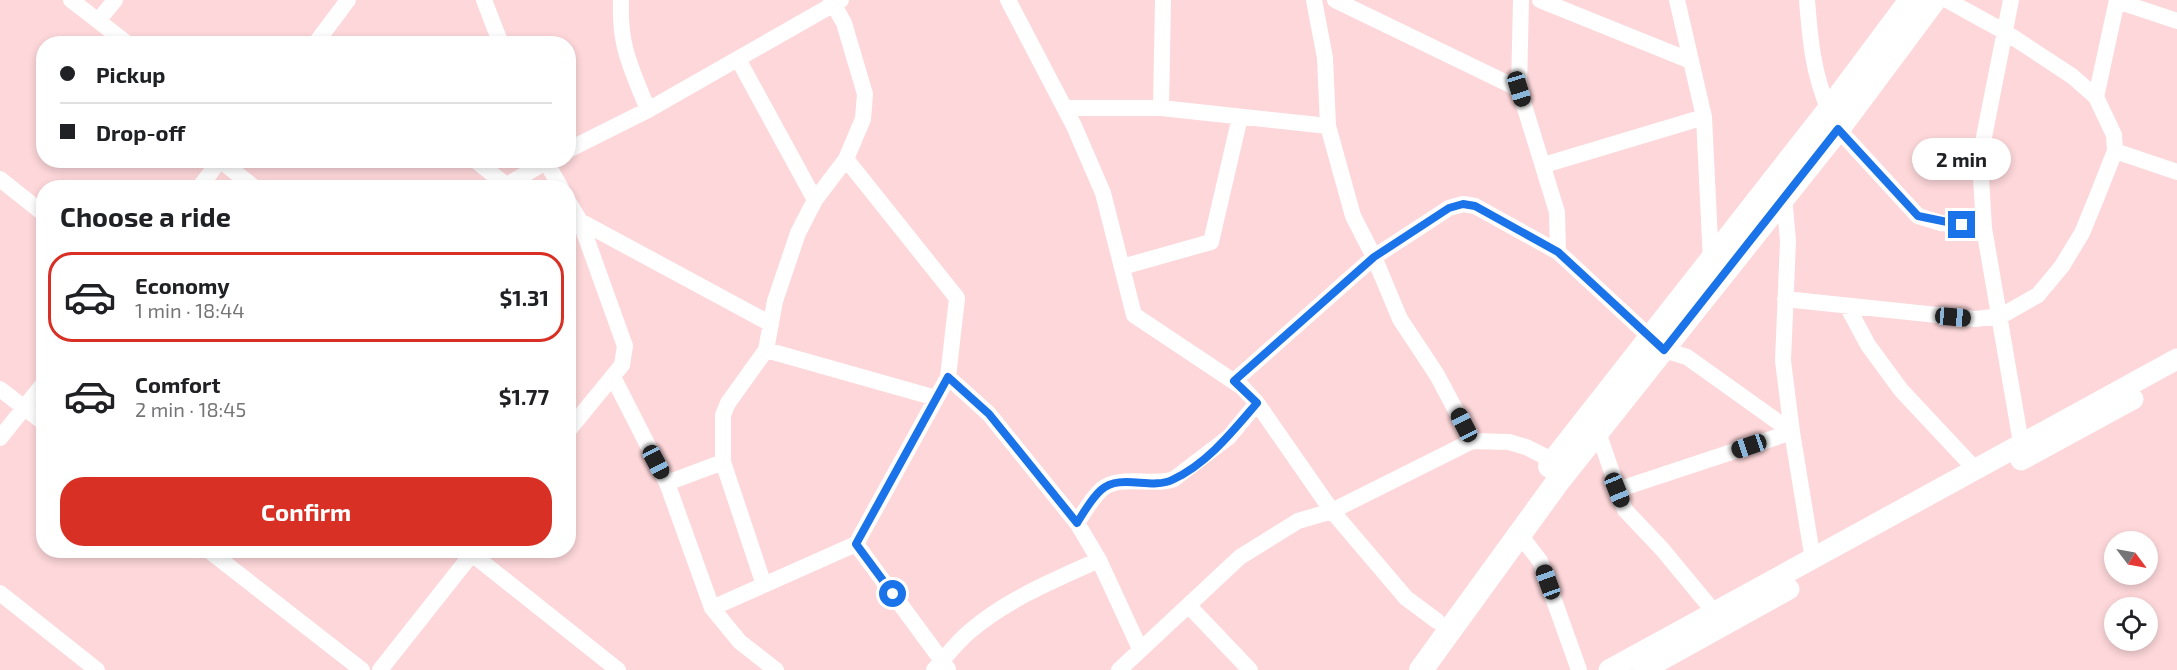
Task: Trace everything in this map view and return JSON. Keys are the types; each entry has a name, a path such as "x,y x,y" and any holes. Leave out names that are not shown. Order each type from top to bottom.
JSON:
{"main road":[{"path":"1402,670 1554,461 1784,196 1911,0"},
{"path":"1421,670 1598,432 1711,262 1934,0"}],"street":[{"path":"71,0 118,36"},
{"path":"98,21 115,0"},
{"path":"324,36 348,0"},
{"path":"484,0 498,36"},
{"path":"621,0 623,47 648,110"},
{"path":"1008,0 1065,108 1103,193 1134,315 1234,381 1257,403 1332,511 1406,598 1437,621"},
{"path":"1161,108 1162,0"},
{"path":"1314,0 1325,58 1328,126 1353,216 1374,257 1400,319 1437,375 1472,441"},
{"path":"1335,0 1519,89"},
{"path":"1521,0 1519,89 1557,212 1558,252"},
{"path":"1540,0 1691,61"},
{"path":"1677,0 1704,117 1711,262"},
{"path":"1807,0 1812,61 1834,120 1918,216 1941,223 1984,228"},
{"path":"1785,299 1975,319 2001,316 2038,295 2062,266 2082,233 2115,151 2114,135 2096,97 2072,76 2005,32 1947,0"},
{"path":"2011,0 1981,157 1984,228 2001,316 2021,443"},
{"path":"2096,97 2117,0 2177,21"},
{"path":"576,146 648,110 835,2 844,23 865,94 863,119 846,159 815,200 785,267 766,350 728,403 723,415 723,462 764,585"},
{"path":"738,59 815,200"},
{"path":"1065,108 1161,108 1328,126"},
{"path":"1122,267 1211,242 1240,117"},
{"path":"1544,165 1704,117"},
{"path":"2115,151 2177,172"},
{"path":"712,608 856,544 948,377 957,298 846,159"},
{"path":"204,180 214,168"},
{"path":"230,168 245,180"},
{"path":"484,168 497,180"},
{"path":"514,180 535,168"},
{"path":"0,179 36,208"},
{"path":"1784,196 1788,241 1783,361 1813,560"},
{"path":"1234,381 1374,257 1449,208 1463,204 1475,206 1558,252 1657,344 1687,357 1792,432"},
{"path":"576,214 625,346 622,365 576,421"},
{"path":"580,221 771,324"},
{"path":"1847,306 1868,345 1901,390 1975,469"},
{"path":"766,350 936,398"},
{"path":"1609,670 2177,359"},
{"path":"1643,670 2177,375"},
{"path":"612,377 667,483 712,608 740,642 776,670"},
{"path":"948,377 989,414 1077,523 1099,560 1140,649"},
{"path":"0,389 36,417"},
{"path":"0,438 36,393"},
{"path":"1077,523 1101,490 1111,484 1165,483 1174,479 1229,437 1257,403"},
{"path":"1598,432 1625,510 1662,549 1715,613"},
{"path":"1617,490 1792,432"},
{"path":"1119,670 1240,557 1298,521 1332,511 1472,441 1509,442 1526,447 1554,461"},
{"path":"667,483 723,462"},
{"path":"1520,535 1540,561 1579,670"},
{"path":"856,544 942,667 969,632 1001,610 1040,586 1099,560"},
{"path":"218,558 362,670"},
{"path":"380,670 467,558"},
{"path":"479,558 618,670"},
{"path":"0,593 98,670"},
{"path":"1189,606 1250,670"}],"route":[{"path":"893,594 856,544 948,377 970,394 989,414 1077,523 1101,490 1111,484 1165,483 1205,457 1229,437 1257,403 1234,381 1374,257 1449,208 1463,204 1475,206 1558,252 1664,350 1838,129 1918,216 1941,223 1962,225"}]}
